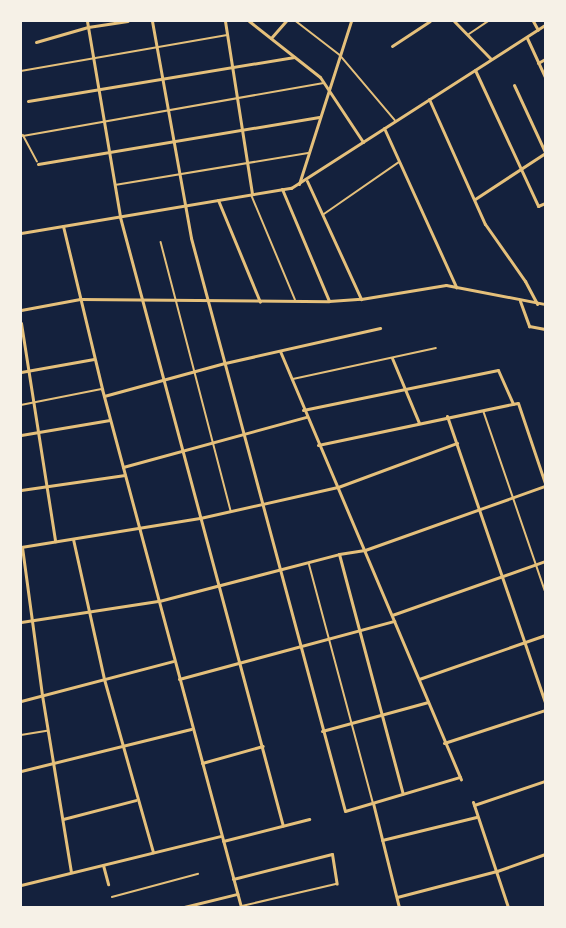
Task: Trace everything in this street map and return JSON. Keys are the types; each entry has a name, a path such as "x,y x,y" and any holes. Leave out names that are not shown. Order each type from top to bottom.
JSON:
{"street":[{"path":"87,21 120,217 283,826"},
{"path":"36,42 88,27 128,21"},
{"path":"152,21 183,207 345,811 461,778 444,743 365,549 318,445 280,351"},
{"path":"225,21 252,195"},
{"path":"249,21 324,83 363,142"},
{"path":"271,38 286,21"},
{"path":"299,184 351,21"},
{"path":"392,46 430,21"},
{"path":"454,21 491,59"},
{"path":"533,21 538,30"},
{"path":"21,233 252,195 299,184 545,25"},
{"path":"526,38 545,77"},
{"path":"28,101 294,57"},
{"path":"538,63 545,59"},
{"path":"475,69 538,206 545,203"},
{"path":"475,199 545,153 514,85"},
{"path":"429,99 485,224 525,281 537,304"},
{"path":"38,164 320,117"},
{"path":"384,128 456,287"},
{"path":"307,180 361,299"},
{"path":"282,189 329,301"},
{"path":"218,200 260,302"},
{"path":"63,226 102,390 141,528 191,729 241,907"},
{"path":"21,310 80,298 207,298 260,302 329,301 361,299 436,286 456,287 545,304"},
{"path":"520,300 529,326 545,329"},
{"path":"21,323 55,541"},
{"path":"104,396 225,363 381,328"},
{"path":"392,358 419,423"},
{"path":"21,372 94,359"},
{"path":"21,622 159,601 365,549 513,498 545,484 516,403 498,370 303,410"},
{"path":"318,445 516,403"},
{"path":"447,416 545,702"},
{"path":"123,467 307,417"},
{"path":"21,435 110,420"},
{"path":"71,872 21,547 200,518 338,487 457,443"},
{"path":"21,490 125,475"},
{"path":"74,538 104,679 153,852"},
{"path":"339,554 403,794"},
{"path":"392,615 545,561"},
{"path":"179,679 394,621"},
{"path":"419,679 545,635"},
{"path":"21,701 174,661"},
{"path":"322,731 428,702"},
{"path":"444,743 545,710"},
{"path":"21,771 54,765 191,729"},
{"path":"202,763 263,747"},
{"path":"508,907 473,804 545,781"},
{"path":"63,819 137,800"},
{"path":"373,803 399,907"},
{"path":"382,840 477,816"},
{"path":"223,842 309,819"},
{"path":"21,885 221,836"},
{"path":"233,879 332,854 337,884"},
{"path":"397,897 497,871 545,854"},
{"path":"103,865 108,884"},
{"path":"184,907 237,894"}],"lane":[{"path":"296,21 340,55 396,121"},
{"path":"468,34 488,21"},
{"path":"21,71 227,35"},
{"path":"38,164 23,136 324,83"},
{"path":"114,185 309,153"},
{"path":"323,215 400,161"},
{"path":"252,195 296,302"},
{"path":"161,242 231,510"},
{"path":"292,379 436,348"},
{"path":"21,405 102,390"},
{"path":"483,409 545,590"},
{"path":"309,562 373,803"},
{"path":"21,735 48,731"},
{"path":"112,897 198,874"},
{"path":"241,907 337,884"}]}
